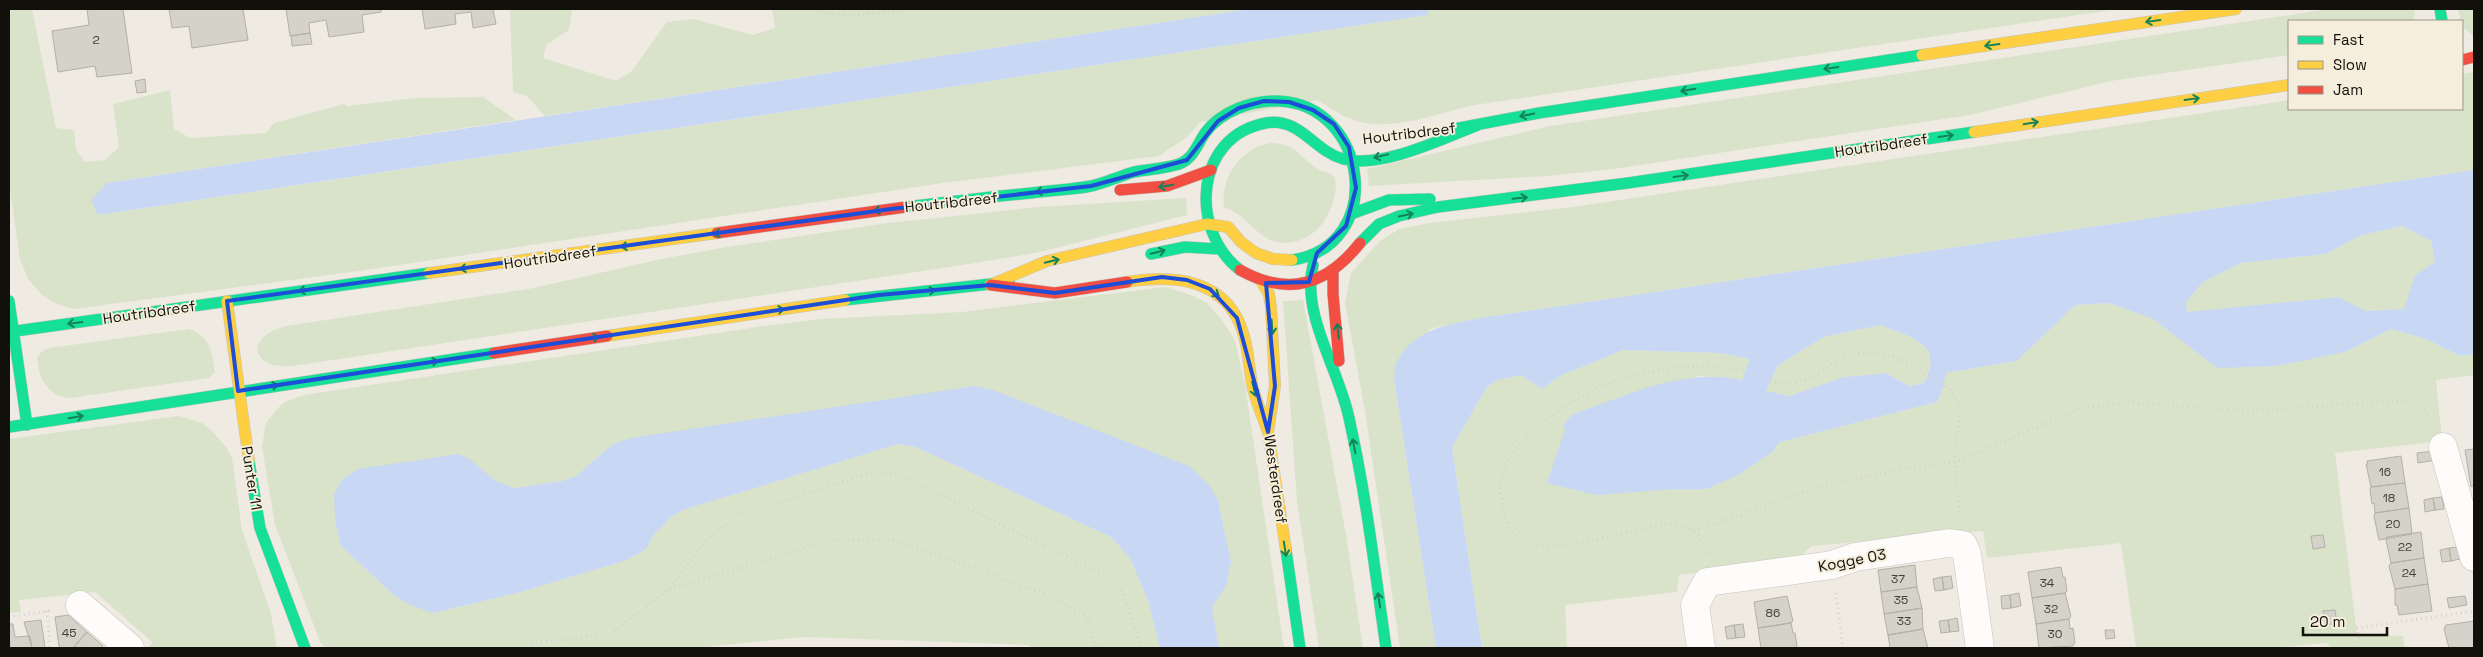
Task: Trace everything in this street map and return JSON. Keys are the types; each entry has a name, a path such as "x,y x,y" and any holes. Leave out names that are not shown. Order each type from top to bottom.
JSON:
{"main road":[{"name":"Houtribdreef","path":"1429,131 1478,126 1548,111 2236,9"},
{"name":"Houtribdreef","path":"1333,271 1353,252 1363,236 1374,227 1389,219 1472,202 1683,175 2288,85"},
{"name":"Houtribdreef","path":"11,332 882,210 1091,186 1132,172 1172,166 1187,160 1218,121 1239,108 1264,101 1289,102 1301,105 1324,116 1342,134 1355,140"},
{"path":"1338,380 1339,336 1332,285 1333,271 1309,282 1285,285 1261,281 1233,265 1219,249 1207,224 1205,196 1211,170 1223,149 1241,133 1263,124 1287,125 1299,128 1336,157 1354,161"},
{"name":"Houtribdreef","path":"1354,161 1416,148 1478,126"},
{"path":"990,285 1047,261 1207,224 1223,225 1232,230 1255,253 1272,259 1295,260 1318,253 1338,237 1351,214 1356,188 1354,161 1342,134"},
{"name":"Houtribdreef","path":"1091,186 1121,190 1165,187 1189,181 1211,170"},
{"name":"Houtribdreef","path":"1351,214 1384,200 1406,197 1472,202"},
{"path":"1140,256 1177,248 1203,246 1219,249"},
{"path":"1318,253 1311,270 1309,282 1322,342 1338,380 1349,417 1364,494 1386,648"},
{"path":"9,427 879,295 990,285 1042,276"},
{"path":"990,285 1054,293 1162,278 1187,280 1205,286 1220,296 1237,318 1247,344 1253,387 1268,432"},
{"name":"Westerdreef","path":"1261,281 1268,294 1271,307 1275,386 1268,432 1300,648"},
{"path":"9,301 11,332 28,425"},
{"name":"Punter 11","path":"227,301 238,391 260,528 305,648"}],"street":[{"path":"2443,447 2473,544"},
{"name":"Kogge 03","path":"1707,582 1832,565 1855,557 1949,543 1962,545"},
{"path":"1962,545 1967,554 1980,648"},
{"path":"1701,648 1695,605 1707,582"},
{"path":"80,605 130,648"}],"path":[{"path":"820,9 822,12 850,16 907,9"},
{"path":"1707,582 1706,552 1702,539 1694,531 1676,525 1658,524 1613,536 1568,544 1534,545 1521,541 1509,528 1503,508 1500,485 1506,464 1529,433 1570,402 1631,375 1698,366 1741,371 1774,382 1799,383 1844,358 1869,353 1886,353 1923,372 1953,392 1960,408 1955,431 1955,462 1962,545"},
{"path":"1694,531 1816,488 1881,473 1955,462 2082,408 2127,402 2249,412 2405,400 2425,410 2437,424 2443,447"},
{"path":"531,648 532,643 611,634 669,589 705,542 738,515 873,472 899,475 1108,576 1123,592 1141,648"},
{"path":"669,589 838,539 894,541 1049,596 1087,616 1096,648"},
{"path":"1832,565 1843,648"},
{"path":"9,617 80,605"},
{"path":"47,611 50,648"},
{"path":"2360,648 2357,628 2474,611"}],"highlighted area":[{"path":"1264,101 1289,102 1313,110 1334,124 1349,147 1356,188 1346,226 1317,253 1309,282 1266,283 1275,386 1268,432 1237,318 1210,289 1187,280 1162,277 1055,293 990,285 879,295 238,391 227,301 891,209 1091,186 1187,160 1218,121 1239,108"}],"green space":[{"path":"9,9 32,9 56,128 74,130 76,149 85,162 105,160 119,147 113,104 170,90 174,129 190,138 266,133 274,123 344,104 348,106 415,98 483,97 516,120 107,183 99,215 1428,15 1428,9 2118,9 1475,105 1413,121 1396,123 1365,123 1351,119 1318,100 1200,122 1187,137 1159,156 943,183 366,270 74,309 56,304 42,295 28,279 20,259 9,183"},
{"path":"510,9 572,9 569,30 546,45 543,58 616,81 632,71 667,22 693,19 753,35 775,28 772,9 1250,9 545,116 527,96 513,92"},
{"path":"2329,9 2414,9 2415,15 2412,20 2288,20 2288,55 2111,81 1970,115 1614,169 1547,176 1369,186 1367,169 1550,126"},
{"path":"2458,9 2474,9 2474,37 2463,27 2463,20 2461,20"},
{"path":"2474,72 2474,170 1480,318 1430,329 1394,379 1436,648 1400,648 1365,411 1345,303 1351,273 1380,241 1399,229 1430,223 1573,207 2288,100 2288,110 2463,110 2463,74"},
{"path":"1271,143 1287,146 1318,169 1335,177 1335,196 1326,219 1316,231 1301,240 1285,243 1268,239 1240,216 1224,207 1226,185 1235,165 1251,150"},
{"path":"1186,198 1187,215 1036,253 969,264 293,366 276,366 266,362 259,355 257,349 264,337 272,331 286,326 534,288 661,259 727,247 888,223 1038,207"},
{"path":"2402,226 2431,241 2435,262 2415,275 2405,309 2364,311 2339,297 2187,313 2186,302 2203,282 2241,263 2326,254 2359,236"},
{"path":"1165,287 1191,295 1207,303 1221,319 1235,340 1245,385 1284,648 1219,648 1212,607 1226,586 1231,562 1218,500 993,390 613,444 576,476 562,481 515,488 496,481 471,460 335,521 341,546 394,595 433,613 517,593 627,560 646,549 653,536 671,517 683,510 898,444 915,447 1111,537 1130,558 1148,601 1160,648 1031,648 1029,645 804,637 695,648 328,648 321,644 275,525 262,447 266,423 285,402 304,395 764,326 821,319 962,312"},
{"path":"1303,300 1346,535 1363,648 1319,648 1297,501 1283,301"},
{"path":"2109,303 2153,319 2217,368 2345,352 2391,329 2426,339 2460,356 2474,354 2474,375 2436,380 2442,441 2335,453 2357,635 2403,636 2405,648 2330,648 2328,643 2271,648 2136,648 2121,543 1987,558 1983,531 1811,546 1796,561 1679,575 1677,592 1565,605 1567,648 1482,648 1452,447 1487,387 1498,380 1521,375 1542,389 1560,376 1623,350 1719,353 1750,359 1742,380 1700,376 1659,385 1573,414 1547,482 1661,490 1707,489 1772,452 1780,442 1937,402 1943,388 1945,373 2017,361 2075,305"},
{"path":"1880,325 1912,338 1921,343 1927,350 1930,358 1929,369 1924,383 1909,386 1886,373 1844,377 1789,396 1766,392 1778,365 1824,337"},
{"path":"189,329 202,336 209,346 215,372 209,378 70,398 55,394 42,379 37,358 41,352 49,348"},
{"path":"178,416 202,423 211,430 226,447 232,458 242,530 271,614 277,648 149,648 152,642 95,592 19,600 21,612 9,613 9,439"}],"water":[{"path":"1250,9 1428,9 1428,15 98,215 91,200 107,183"},
{"path":"2474,170 2474,354 2460,356 2426,339 2391,329 2345,352 2277,366 2217,368 2153,319 2109,303 2075,305 2017,361 1946,373 1943,388 1937,402 1780,442 1772,452 1738,475 1707,489 1596,495 1547,483 1565,430 1563,425 1573,414 1634,392 1677,380 1720,377 1742,380 1750,359 1719,353 1623,350 1560,376 1542,389 1521,375 1498,380 1487,387 1452,447 1482,648 1436,648 1394,379 1395,369 1405,349 1423,334 1445,326 1480,318","holes":["2402,226 2431,241 2435,262 2415,275 2404,309 2365,311 2339,297 2187,312 2186,302 2203,282 2241,263 2326,254 2359,236","1880,325 1913,338 1927,350 1930,359 1929,370 1924,383 1909,386 1886,373 1844,377 1789,396 1766,391 1778,365 1824,337"]},
{"path":"974,386 993,390 1189,466 1209,485 1218,500 1231,562 1226,586 1212,607 1219,648 1160,648 1148,601 1130,558 1111,537 915,447 898,444 683,510 671,517 653,536 646,549 627,560 517,593 433,613 408,604 394,595 341,546 335,521 334,494 342,480 358,469 459,454 471,460 496,481 515,488 562,481 576,476 613,444 631,438"}],"building":[{"path":"87,9 123,9 132,73 97,77 95,66 58,72 52,31 89,25"},
{"path":"169,9 243,9 248,40 192,48 189,26 172,28"},
{"path":"286,9 381,9 381,12 362,15 364,32 329,37 326,20 309,23 310,33 290,36"},
{"path":"422,9 493,9 496,24 473,28 471,12 455,14 456,24 425,29"},
{"path":"310,33 312,44 292,46 291,36"},
{"path":"145,79 146,92 137,93 135,81"},
{"path":"2474,449 2474,485 2471,487 2465,450"},
{"path":"2435,451 2436,460 2418,463 2417,453"},
{"path":"2401,456 2405,483 2371,487 2367,461"},
{"path":"2405,483 2409,508 2375,513 2374,503 2372,504 2371,487"},
{"path":"2442,497 2444,509 2435,510 2433,498"},
{"path":"2433,498 2435,510 2425,512 2424,500"},
{"path":"2409,508 2412,534 2379,540 2375,513"},
{"path":"2421,532 2424,558 2391,563 2387,537"},
{"path":"2323,535 2325,547 2313,549 2311,536"},
{"path":"2458,547 2460,559 2451,561 2449,548"},
{"path":"2449,548 2451,561 2442,562 2440,550"},
{"path":"2424,558 2428,584 2395,589 2389,566 2391,563"},
{"path":"1915,565 1917,587 1881,592 1878,570"},
{"path":"2061,567 2067,591 2065,593 2032,598 2028,572"},
{"path":"1951,576 1953,588 1944,590 1942,577"},
{"path":"1942,577 1944,590 1935,591 1933,579"},
{"path":"2428,584 2432,611 2399,615 2397,605 2395,605 2395,589"},
{"path":"1917,587 1922,608 1884,614 1881,592"},
{"path":"2019,593 2021,606 2011,608 2010,595"},
{"path":"2065,593 2071,616 2069,619 2036,624 2032,598"},
{"path":"2010,595 2011,608 2002,609 2001,596"},
{"path":"1787,596 1793,621 1791,623 1758,628 1754,602"},
{"path":"2465,596 2467,605 2449,608 2447,598"},
{"path":"1922,608 1923,629 1888,635 1884,614"},
{"path":"2335,610 2337,623 2325,625 2323,611"},
{"path":"68,615 87,632 73,648 61,648 59,646 55,617"},
{"path":"1957,618 1959,631 1950,632 1948,620"},
{"path":"2069,619 2070,629 2073,628 2075,642 2073,646 2039,648 2036,624"},
{"path":"41,620 45,648 32,648 24,622"},
{"path":"1948,620 1950,632 1941,633 1939,621"},
{"path":"2474,621 2474,648 2449,648 2444,629 2446,625"},
{"path":"1791,623 1793,633 1795,633 1797,646 1795,648 1761,648 1758,628"},
{"path":"9,624 13,624 15,637 30,636 32,648 10,648"},
{"path":"1743,624 1745,637 1736,638 1734,625"},
{"path":"1734,625 1736,638 1727,639 1725,627"},
{"path":"1923,629 1928,648 1890,648 1888,635"},
{"path":"2105,630 2114,630 2115,638 2106,639"},
{"path":"87,632 103,646 101,648 73,648"}],"traffic: fast":[{"path":"2440,9 2442,20"},
{"path":"1459,128 1539,113 1922,55"},
{"path":"906,207 1091,186 1134,172 1173,166 1188,159 1205,133 1228,113 1258,102 1279,101 1309,108 1332,126 1348,149 1355,177 1353,205 1343,230 1322,249 1292,260"},
{"path":"1240,270 1224,253 1212,232 1207,210 1207,187 1213,165 1224,146 1242,131 1266,123 1278,122 1298,130 1333,155 1343,159 1358,161 1375,160 1411,151 1478,125"},
{"path":"1360,243 1379,224 1399,216 1438,207 1628,183 1974,132"},
{"path":"1351,214 1389,200 1430,199"},
{"path":"1151,254 1185,247 1219,249"},
{"path":"1313,265 1312,303 1316,322 1349,418 1365,504 1386,648"},
{"path":"9,332 429,273"},
{"path":"845,300 1009,282"},
{"path":"9,301 27,425"},
{"path":"9,427 494,353"},
{"path":"249,461 260,528 305,648"},
{"path":"1286,550 1300,648"}],"traffic: slow":[{"path":"1922,55 2236,9"},
{"path":"1974,132 2288,85"},
{"path":"990,285 1047,261 1207,224 1228,227 1241,242 1256,253 1273,259 1292,260"},
{"path":"429,273 717,233"},
{"path":"1127,282 1164,279 1182,281 1198,285 1213,292 1226,303 1237,317 1244,336 1253,389 1268,432"},
{"path":"1261,281 1269,294 1271,307 1275,386 1268,432 1286,550"},
{"path":"607,336 845,300"},
{"path":"227,301 249,461"}],"traffic: jam":[{"path":"2463,60 2474,57"},
{"path":"1120,190 1167,186 1211,170"},
{"path":"717,233 906,207"},
{"path":"1240,270 1274,283 1306,282 1334,269 1360,243"},
{"path":"1333,271 1333,294 1339,361"},
{"path":"991,285 1055,293 1127,282"},
{"path":"494,353 607,336"}]}
